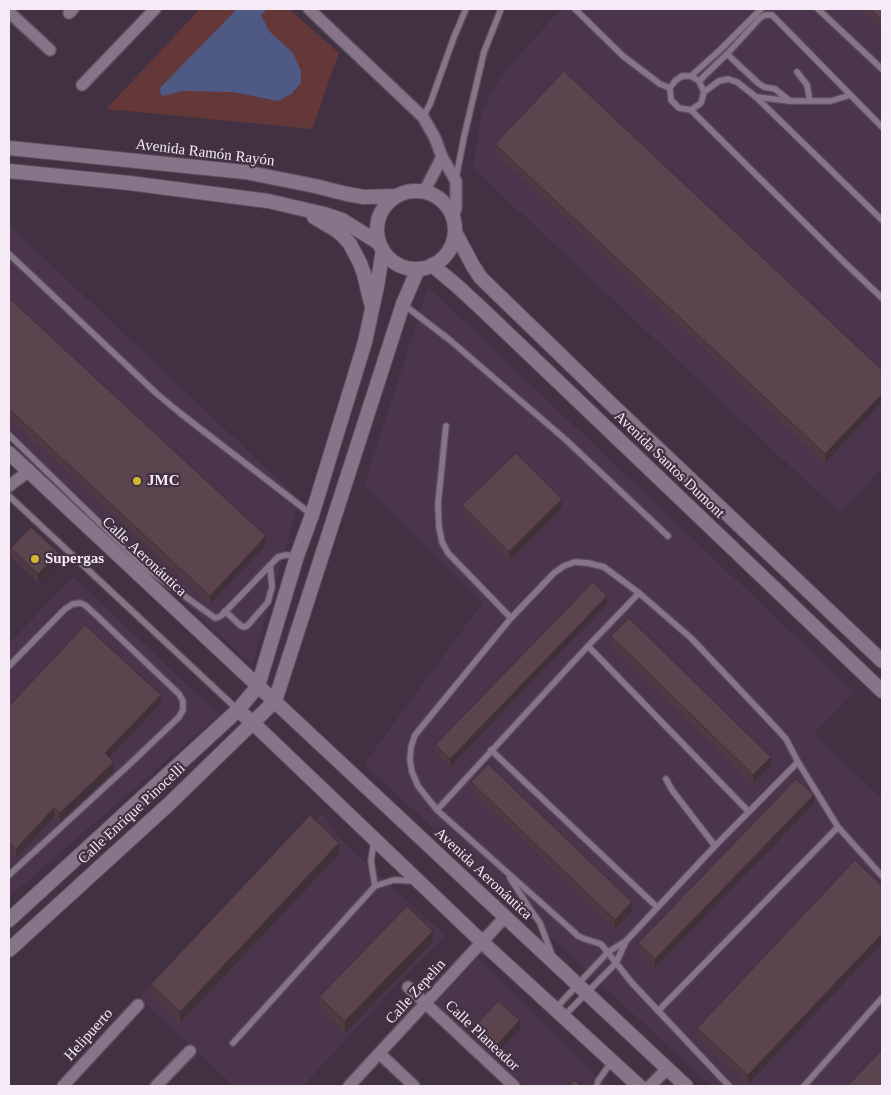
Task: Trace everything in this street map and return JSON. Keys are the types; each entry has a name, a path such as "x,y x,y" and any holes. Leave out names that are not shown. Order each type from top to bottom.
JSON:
{"main road":[{"name":"Avenida Ramón Rayón","path":"9,148 245,172 364,197 396,196"},
{"path":"9,171 129,182 268,201 298,207 342,220 381,246 392,260 404,267 418,269 432,265 448,252 452,246 455,232 453,217 438,198 416,191 396,196 381,212 377,232 381,246 377,286 365,342 258,686"},
{"path":"298,207 336,230 350,244 364,274 372,306"},
{"name":"Avenida Santos Dumont","path":"455,232 472,266 481,278 882,660"},
{"name":"Avenida Santos Dumont","path":"432,265 481,308 882,691"},
{"path":"275,701 403,304 418,269"},
{"name":"Calle Aeronáutica","path":"9,453 258,686"},
{"name":"Avenida Aeronáutica","path":"258,686 686,1086"},
{"name":"Calle Enrique Pinocelli","path":"11,915 238,710 258,686"},
{"name":"Calle Enrique Pinocelli","path":"9,950 169,804 275,701"},
{"path":"238,710 482,942 639,1086"}],"street":[{"path":"82,85 155,9"},
{"path":"309,9 422,117 435,138 442,157 456,181 456,208 453,217"},
{"path":"9,12 50,50"},
{"path":"424,192 442,157"},
{"path":"9,486 29,472"},
{"name":"Calle Zepelin","path":"349,1086 505,916"},
{"name":"Calle Planeador","path":"408,987 514,1086"},
{"name":"Helipuerto","path":"63,1086 138,1005"},
{"path":"156,1086 190,1051"},
{"path":"380,1054 414,1086"},
{"path":"650,1086 668,1068"}],"lane":[{"path":"422,117 430,104 466,9"},
{"path":"456,181 464,137 484,52 501,9"},
{"path":"575,9 623,56 660,84 670,88"},
{"path":"691,76 761,9"},
{"path":"818,9 882,70"},
{"path":"700,81 760,18 765,15 772,15 882,127"},
{"path":"727,54 758,83 764,87 775,89 790,102"},
{"path":"797,72 807,85 810,101"},
{"path":"691,110 701,103 704,92 700,81 691,76 682,76 674,81 670,88 671,100 679,108 691,110 882,298"},
{"path":"704,92 719,81 728,79 737,82 756,96 882,220"},
{"path":"756,96 790,102 831,101 850,94"},
{"path":"9,254 156,393 312,515"},
{"path":"403,304 451,341 566,440 668,536"},
{"path":"446,426 438,504 442,542 448,553 510,618"},
{"path":"9,435 139,561 215,618 226,612 278,557 298,556"},
{"path":"9,496 238,710"},
{"path":"729,1086 658,1011 601,944 578,936 437,810 418,786 412,772 410,760 415,735 510,618 554,573 574,562 588,562 604,567 639,593 692,638 772,723 786,740 838,827 882,876"},
{"path":"226,612 241,626 248,625 268,602 272,587 270,565"},
{"path":"437,810 639,593"},
{"path":"9,666 65,609 73,604 85,605 179,694 183,702 179,717 9,876"},
{"path":"588,646 749,812"},
{"path":"491,750 657,907"},
{"path":"559,1013 582,989 608,952 626,940 798,762"},
{"path":"666,779 672,790 715,846"},
{"path":"658,1011 838,827"},
{"path":"375,839 371,861 375,886"},
{"path":"505,871 540,923 555,964"},
{"path":"233,1044 375,886 394,880 419,881"},
{"path":"559,1013 582,989 616,963 626,940"},
{"path":"804,1086 882,998"},
{"path":"597,1086 598,1081 612,1062"}],"shaded area":[{"path":"200,9 289,9 339,53 312,129 106,109"},
{"path":"561,9 882,9 882,468 840,513 473,168 482,111 503,73"},
{"path":"9,225 299,499 252,665 9,440"},
{"path":"428,287 854,692 814,734 882,799 882,1086 711,1086 364,764 483,602 364,486"},
{"path":"74,577 219,715 9,897 9,643"},
{"path":"323,813 336,835 428,920 444,932 443,939 404,977 303,1086 234,1086 139,998"},
{"path":"478,958 608,1086 525,1086 438,1009 435,1004"}],"water":[{"path":"237,9 267,9 261,15 269,31 293,53 301,71 301,83 291,94 278,101 233,92 183,91 162,96 159,89"}],"building":[{"path":"870,9 882,9 882,20"},
{"path":"564,71 882,370 882,394 825,454 495,144"},
{"name":"JMC","path":"9,298 266,536 210,596 9,409"},
{"path":"516,453 562,499 509,552 462,505"},
{"name":"Supergas","path":"31,527 59,553 38,574 11,548"},
{"path":"593,582 607,596 450,759 435,745"},
{"path":"629,618 771,757 753,775 611,636"},
{"path":"85,625 161,695 105,753 114,762 60,813 54,808 16,849 9,842 9,706"},
{"path":"488,764 632,902 615,920 471,782"},
{"path":"796,779 814,795 655,959 638,943"},
{"path":"310,815 339,843 180,1012 151,984"},
{"path":"855,860 882,886 882,934 748,1075 697,1028"},
{"path":"407,906 433,931 345,1021 319,997"},
{"path":"498,1001 520,1020 497,1045 475,1026"},
{"path":"882,1050 882,1086 847,1086"},
{"path":"574,1080 582,1086 569,1086"}],"place":[{"name":"JMC","path":"137,481"},
{"name":"Supergas","path":"35,559"}]}
